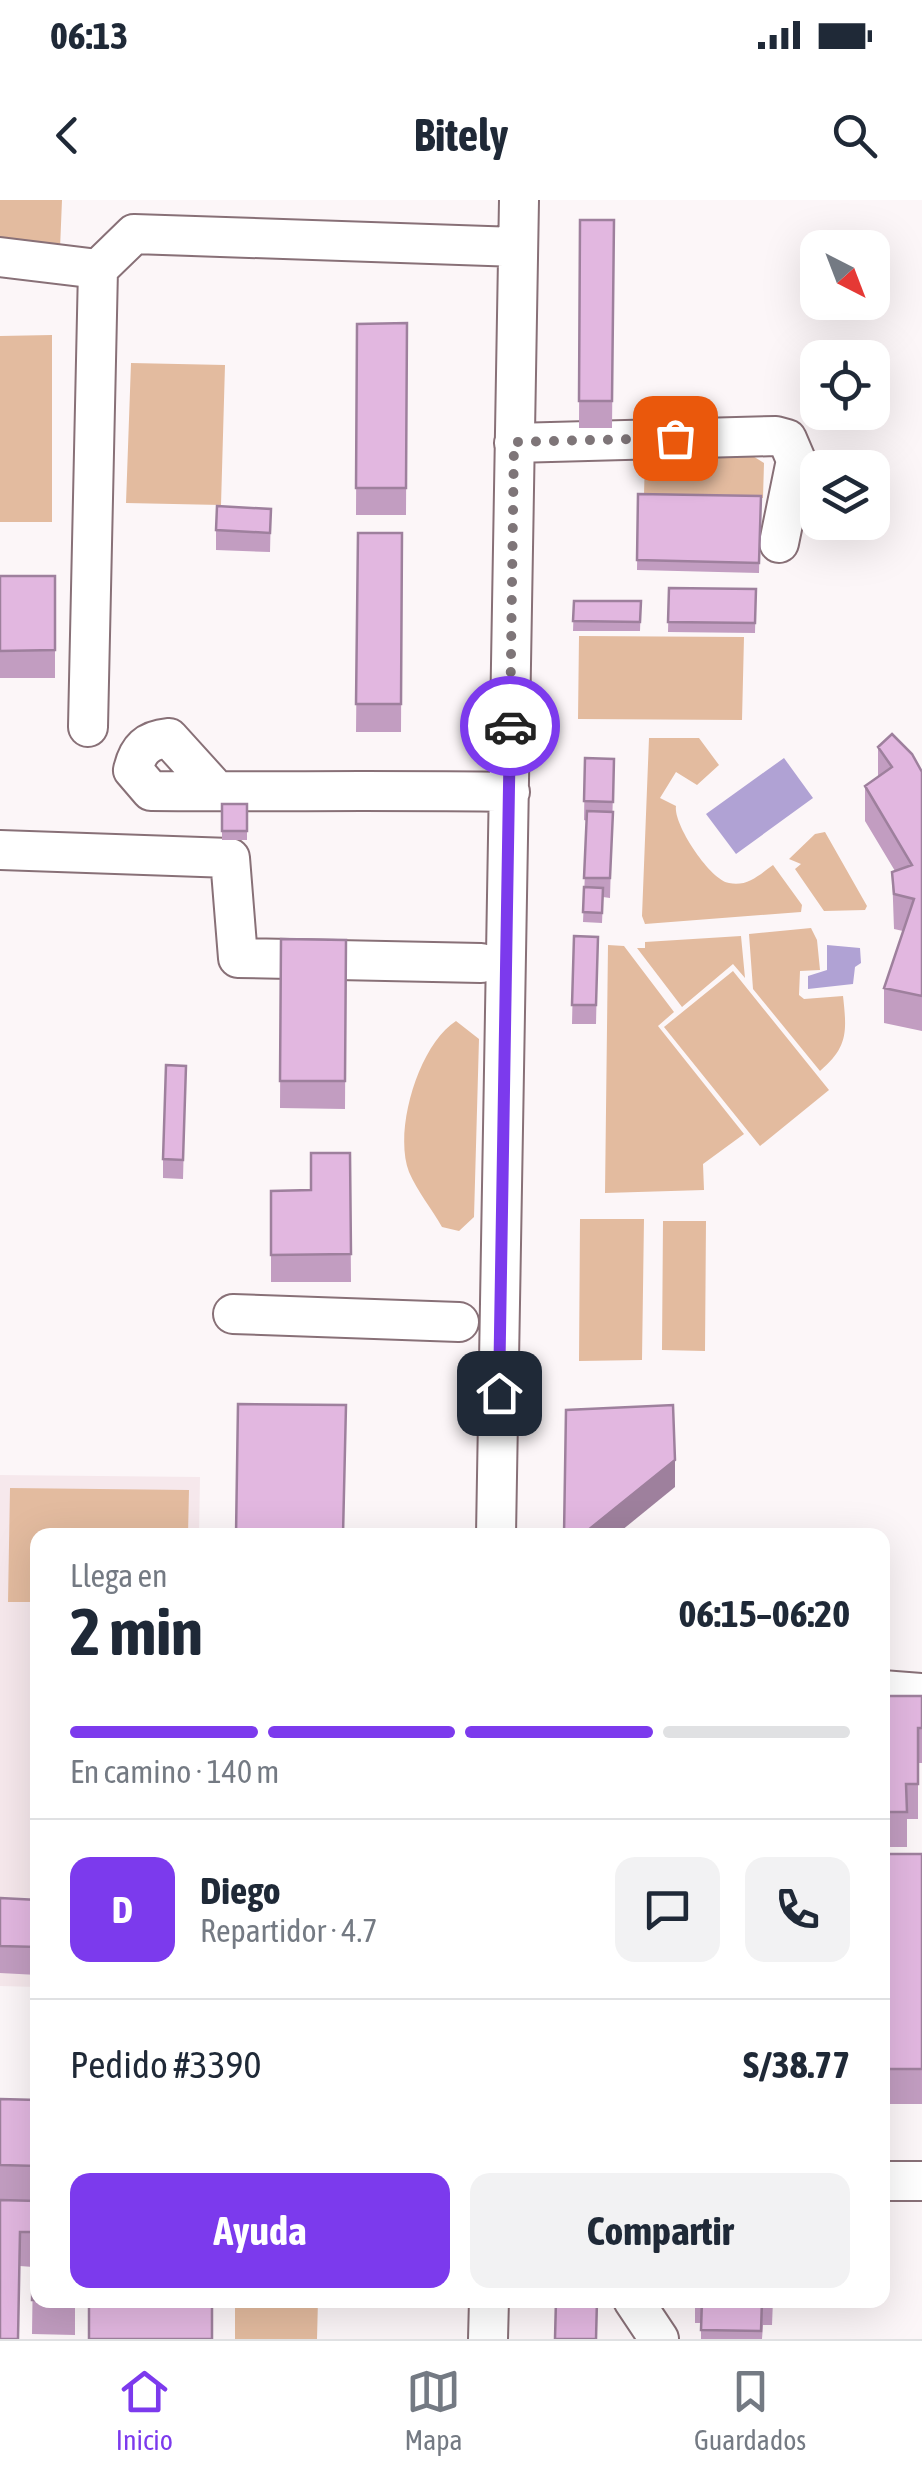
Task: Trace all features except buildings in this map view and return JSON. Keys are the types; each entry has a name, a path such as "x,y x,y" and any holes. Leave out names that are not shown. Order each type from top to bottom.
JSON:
{"lane":[{"path":"496,1528 519,200"},
{"path":"88,727 98,269 134,234 518,247"},
{"path":"0,257 98,269"},
{"path":"514,442 776,436 786,440 796,460 779,542"},
{"path":"217,791 510,792"},
{"path":"0,850 230,858 238,958 481,962"},
{"path":"233,1314 458,1322"},
{"path":"890,1691 922,1693"},
{"path":"890,2181 922,2181"},
{"path":"488,2339 490,2308"},
{"path":"638,2308 659,2339"}],"shaded area":[{"path":"0,200 62,200 60,249 0,242"},
{"path":"52,335 52,522 0,522 0,336"},
{"path":"131,363 225,365 221,505 126,503"},
{"path":"748,453 764,463 763,498 644,495 645,456"},
{"path":"579,636 744,637 742,720 578,719"},
{"path":"649,738 699,738 719,765 697,785 676,772 660,798 676,806 680,825 703,862 721,880 735,884 752,879 773,865 802,905 801,912 645,924 642,916"},
{"path":"784,758 813,798 736,854 706,814"},
{"path":"825,832 867,906 865,910 824,911 795,869 801,864 789,859 815,834"},
{"path":"811,928 817,940 820,970 800,971 799,995 804,999 843,996 845,1020 841,1046 820,1071 753,989 749,934"},
{"path":"741,936 745,978 733,964 682,1007 637,948 645,948 645,942"},
{"path":"608,945 624,946 674,1012 658,1026 744,1134 703,1164 704,1190 605,1193"},
{"path":"827,945 860,948 861,963 855,967 853,984 808,989 808,976 827,970"},
{"path":"733,971 829,1090 760,1146 664,1027"},
{"path":"456,1021 479,1039 474,1217 459,1231 442,1227 416,1186 405,1155 404,1134 421,1068 443,1032"},
{"path":"580,1219 644,1219 642,1360 579,1361"},
{"path":"663,1221 706,1221 705,1351 662,1350"},
{"path":"0,1475 200,1477 199,1528 30,1528 30,1987 0,1986"},
{"path":"10,1488 189,1490 188,1528 30,1528 30,1602 8,1602"},
{"path":"235,2308 318,2308 317,2339 235,2339"}],"way so far":[{"path":"510,726 514,442 675,438"}],"route":[{"path":"499,1393 510,726"}]}
